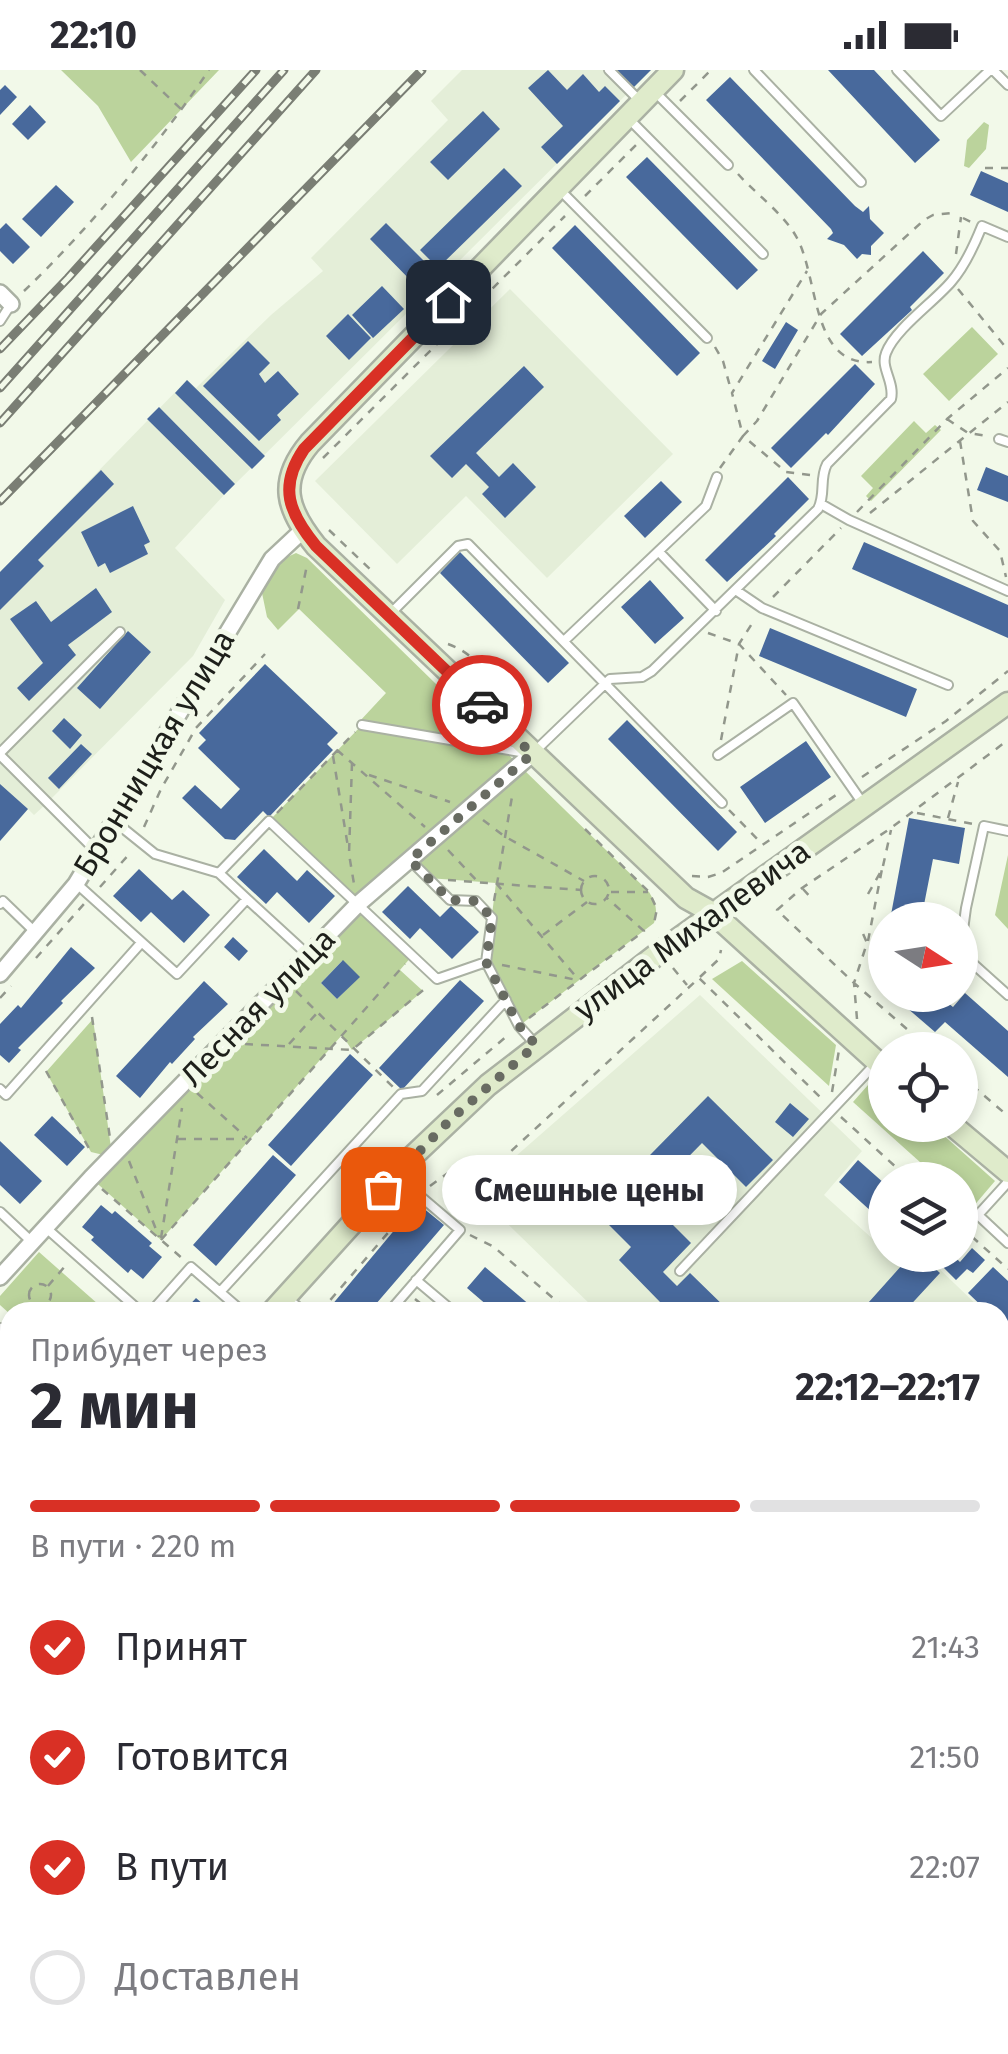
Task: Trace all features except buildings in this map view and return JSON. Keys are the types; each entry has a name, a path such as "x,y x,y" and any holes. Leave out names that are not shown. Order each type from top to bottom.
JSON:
{"main road":[{"path":"672,70 310,443 292,473 290,506 302,530 526,759 686,898 713,913 868,1053"},
{"name":"улица Михалевича","path":"282,1302 396,1175 488,1084 713,913 1008,703"},
{"path":"972,1142 1008,1172"}],"street":[{"name":"Бронницкая улица","path":"0,974 76,884 272,560 302,530"},
{"name":"Лесная улица","path":"2,1271 357,905 526,759"}],"lane":[{"path":"608,70 640,103 646,135 763,254"},
{"path":"754,70 860,182"},
{"path":"897,70 941,116 991,70 1008,85"},
{"path":"1006,70 1008,85"},
{"path":"640,103 672,109 728,165"},
{"path":"558,188 707,338"},
{"path":"362,725 526,759 605,682 616,677 647,675 737,591 821,504 822,476 833,458 891,399 892,383 884,361 892,342 952,282 982,226 1008,237"},
{"path":"0,321 6,298"},
{"path":"564,641 706,506 717,477"},
{"path":"821,504 853,522 1008,589"},
{"path":"388,615 465,543 722,803"},
{"path":"659,552 716,611"},
{"path":"737,591 762,608 948,686"},
{"path":"96,850 0,754 120,632"},
{"path":"718,755 793,703 864,805"},
{"path":"114,821 154,854 220,873 308,956"},
{"path":"220,873 270,822 437,979 486,962"},
{"path":"1008,831 984,826 960,952 1008,995"},
{"path":"410,860 450,900 476,901 492,918 486,962 519,1026 536,1045"},
{"path":"76,884 177,974 247,899"},
{"path":"1,901 35,932"},
{"path":"0,1089 6,1095 141,943"},
{"path":"220,1292 401,1094 422,1091 506,1000"},
{"path":"680,1271 868,1077"},
{"path":"396,1175 460,1230 398,1302"},
{"path":"1008,1182 978,1215 1008,1243"},
{"path":"0,1212 32,1242"},
{"path":"44,1227 130,1302"},
{"path":"160,1302 191,1267 231,1302"},
{"path":"416,1280 442,1302"}],"path":[{"path":"140,70 182,110"},
{"path":"6,298 56,261 182,110 209,70"},
{"path":"672,109 711,70"},
{"path":"324,458 646,135"},
{"path":"728,165 794,234 830,342 838,354 852,362 884,361"},
{"path":"986,168 1008,168"},
{"path":"717,477 723,462 756,421 822,314 929,217 951,214"},
{"path":"960,217 952,282 1008,350"},
{"path":"732,393 808,270"},
{"path":"707,338 720,354 743,436 786,472 822,476"},
{"path":"718,755 739,644 762,608 853,522 947,419 1008,368"},
{"path":"853,522 1008,402"},
{"path":"947,419 968,433 1004,441"},
{"path":"960,440 974,521 1000,551 1008,589"},
{"path":"326,527 377,576"},
{"path":"298,609 308,559"},
{"path":"697,629 739,644 793,703"},
{"path":"447,644 462,649 486,673 490,685"},
{"path":"686,874 708,877 720,873 946,721 1008,670"},
{"path":"270,822 362,725"},
{"path":"912,1032 777,910 1008,740"},
{"path":"337,750 436,837 478,882"},
{"path":"332,754 357,905"},
{"path":"492,918 496,882 526,759"},
{"path":"350,854 352,763"},
{"path":"947,819 959,779"},
{"path":"722,803 763,845"},
{"path":"913,812 984,826"},
{"path":"584,828 649,892 656,908 654,923"},
{"path":"867,944 891,828"},
{"path":"868,894 882,869"},
{"path":"542,936 587,902 598,904 609,892 606,881 596,876 586,880 581,890"},
{"path":"428,878 581,890"},
{"path":"496,882 578,980"},
{"path":"802,888 812,898"},
{"path":"581,890 587,902"},
{"path":"609,892 649,892"},
{"path":"432,1099 519,1026 644,931 607,898"},
{"path":"329,1302 420,1195 448,1173 483,1177 719,960 721,950"},
{"path":"160,1240 412,956"},
{"path":"486,962 578,980"},
{"path":"672,967 688,986"},
{"path":"699,978 890,1162"},
{"path":"224,1043 352,1050 437,979"},
{"path":"284,980 401,1094"},
{"path":"90,1000 118,1151 160,1240"},
{"path":"287,1046 318,1012"},
{"path":"39,1058 91,1152 118,1151"},
{"path":"160,1240 186,1082"},
{"path":"186,1082 248,1139"},
{"path":"978,1090 1008,1116"},
{"path":"177,1140 248,1139"},
{"path":"91,1178 191,1267"},
{"path":"460,1230 494,1247 557,1302"},
{"path":"978,1242 1008,1269"},
{"path":"47,1287 76,1254"},
{"path":"32,1302 29,1290 40,1284 47,1287"},
{"path":"47,1287 50,1300 47,1302"},
{"path":"407,1292 418,1302"}],"shaded area":[{"path":"61,70 219,70 131,162 98,106"},
{"path":"462,70 651,70 175,548 225,600 193,656 47,803 34,815 28,809 0,841 0,572 187,380 196,388 323,271 311,258 448,120 431,101"},
{"path":"984,122 989,125 986,149 969,168 964,166 967,140"},
{"path":"510,289 673,454 547,578 466,496 397,564 315,481"},
{"path":"972,327 998,354 949,401 923,374"},
{"path":"914,421 926,433 935,425 941,430 871,501 866,496 873,488 861,476"},
{"path":"296,553 307,558 649,892 656,907 655,918 654,923 519,1026 486,962 496,883 428,878 410,860 358,905 412,956 400,970 423,991 352,1050 342,1035 161,1240 91,1178 112,1157 91,1152 46,1072 93,1019 112,1155 357,906 269,821 362,725 359,722 386,693 299,609 278,630 267,617 262,593 279,561","holes":["342,961 359,977 337,999 321,983"]},
{"path":"1008,855 1008,929 995,915"},
{"path":"742,961 836,1045 829,1086 712,979"},
{"path":"700,995 862,1151 824,1195 868,1235 868,1272 943,1272 974,1302 588,1302 475,1192"},
{"path":"868,1085 868,1115 853,1102"},
{"path":"898,1142 951,1142 974,1162 920,1162"},
{"path":"978,1166 995,1181 978,1201"},
{"path":"39,1252 96,1302 0,1302 0,1296"}],"railway":[{"path":"0,349 256,70"},
{"path":"0,388 284,70"},
{"path":"0,423 316,70"},
{"path":"0,501 422,70"}],"way so far":[{"path":"383,1189 488,1084 536,1045 519,1026 486,962 492,918 476,901 450,900 410,860 532,754 482,705"}],"place":[{"name":"Смешные цены","path":"383,1189"}],"route":[{"path":"448,302 304,449 292,473 289,490 292,512 316,546 482,705"}]}
